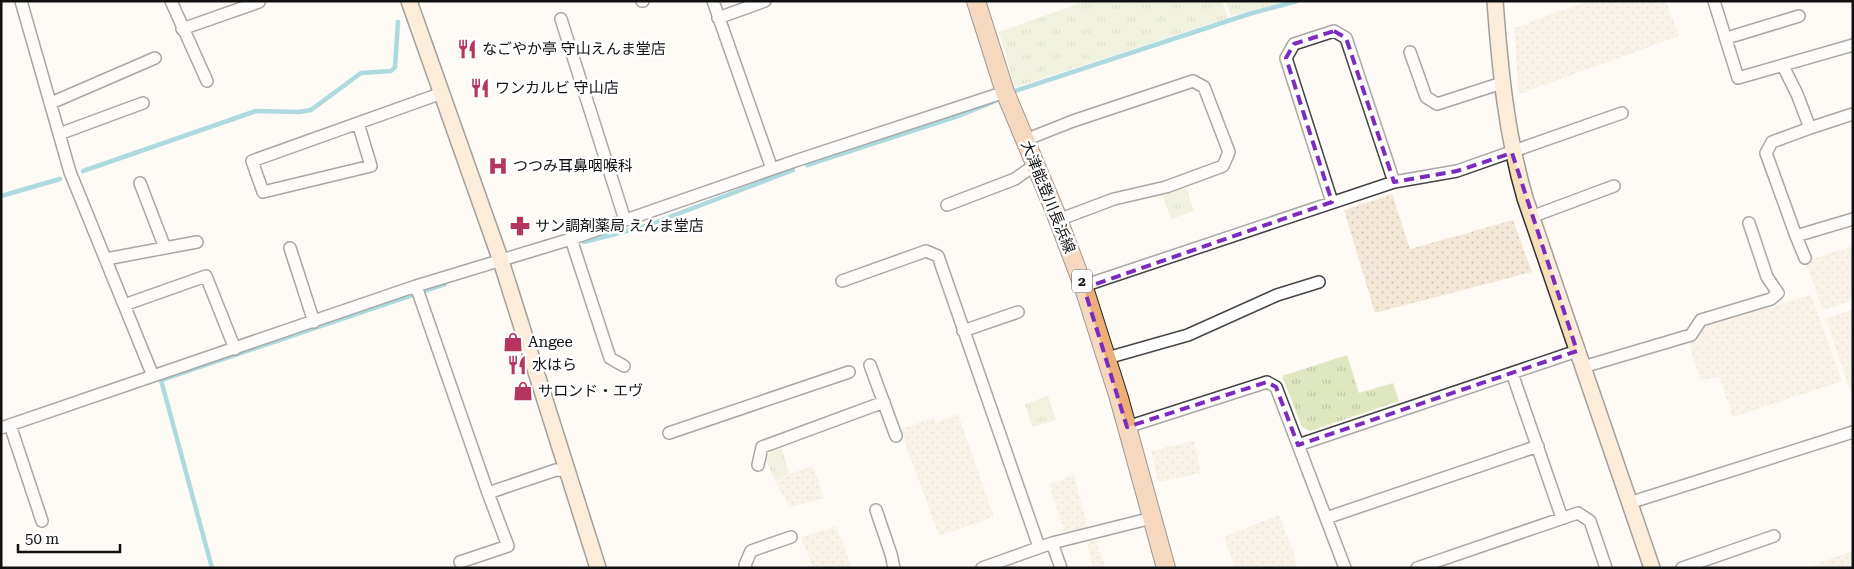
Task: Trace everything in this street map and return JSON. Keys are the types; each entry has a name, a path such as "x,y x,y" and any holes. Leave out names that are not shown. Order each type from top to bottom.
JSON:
{"main road":[{"name":"大津能登川長浜線","path":"976,1 1004,92 1036,164 1084,288 1107,358 1166,568"}],"street":[{"path":"21,1 70,172 153,376"},
{"path":"171,1 207,81"},
{"path":"713,1 772,169"},
{"path":"718,18 765,1"},
{"path":"1495,1 1502,83 1512,153 1531,217 1652,568"},
{"path":"1714,1 1738,78 1853,45"},
{"path":"182,29 259,2"},
{"path":"411,6 501,261 598,568"},
{"path":"1726,38 1798,16"},
{"path":"561,19 625,220"},
{"path":"1332,202 1286,58 1294,44 1334,31 1346,38 1394,182"},
{"path":"1410,52 1426,97 1437,104 1502,83"},
{"path":"50,103 155,58"},
{"path":"1783,66 1798,94 1810,128"},
{"path":"1025,140 1073,121 1193,81 1204,87 1229,152 1223,166 1166,187 1114,199 1058,220"},
{"path":"42,520 6,427 314,322 418,291 501,261 1004,92"},
{"path":"358,123 371,166 263,192 252,161 358,123 442,93"},
{"path":"59,134 143,103"},
{"path":"1084,288 1101,280 1332,202 1394,182 1457,171 1622,113"},
{"path":"1804,258 1766,153 1772,142 1853,114"},
{"path":"947,205 1015,179 1036,164"},
{"path":"140,183 165,248"},
{"path":"1531,217 1614,186"},
{"path":"1796,236 1853,219"},
{"path":"1583,367 1691,335 1701,320 1771,299 1778,293 1767,277 1749,223"},
{"path":"571,239 610,358 624,366"},
{"path":"106,259 197,242"},
{"path":"290,248 314,322"},
{"path":"842,281 926,251 938,256 1039,547"},
{"path":"124,305 206,276 235,349"},
{"path":"1107,358 1188,335 1277,296 1319,282"},
{"path":"418,291 508,546 460,562"},
{"path":"963,331 1018,312"},
{"path":"1298,445 1577,350"},
{"path":"870,365 896,436"},
{"path":"669,432 849,372"},
{"path":"1512,372 1562,518"},
{"path":"1127,428 1267,382 1276,387 1345,568"},
{"path":"758,466 762,447 884,402"},
{"path":"1629,503 1853,432"},
{"path":"1326,518 1538,446"},
{"path":"488,493 556,470 568,471"},
{"path":"876,510 892,554 894,568"},
{"path":"1417,568 1578,513 1590,520 1606,568"},
{"path":"982,568 1052,543 1152,518"},
{"path":"1682,568 1774,536"},
{"path":"746,568 745,565 751,551 791,537"},
{"path":"1052,543 1060,568"}],"highlighted area":[{"path":"1334,31 1346,38 1394,182 1457,171 1512,153 1577,351 1298,445 1276,387 1267,382 1127,427 1084,288 1332,202 1286,58 1294,44"}],"shaded area":[{"path":"1588,1 1666,1 1679,36 1519,94 1514,28"},
{"path":"1392,194 1410,249 1513,220 1532,272 1375,313 1344,210"},
{"path":"1853,246 1853,300 1823,310 1805,261"},
{"path":"1811,295 1842,381 1733,417 1719,377 1700,380 1689,343 1696,341 1704,326"},
{"path":"1853,309 1853,399 1826,319"},
{"path":"958,414 994,517 939,536 900,429 934,418 937,423"},
{"path":"1194,441 1201,473 1158,482 1151,451"},
{"path":"813,466 824,498 790,507 774,479"},
{"path":"1074,475 1088,528 1065,534 1049,484"},
{"path":"1279,515 1297,562 1296,565 1289,568 1235,568 1224,537"},
{"path":"836,526 852,568 813,568 801,537"},
{"path":"1096,540 1105,568 1093,568 1087,542"},
{"path":"1853,551 1853,568 1806,568 1841,555"}],"green space":[{"path":"1086,1 1222,1 1228,18 1015,87 999,32"},
{"path":"1226,1 1280,1 1281,3 1231,16"},
{"path":"1186,187 1194,211 1171,219 1163,196"},
{"path":"1347,355 1359,393 1393,383 1399,401 1310,431 1302,427 1282,376"},
{"path":"1048,396 1056,420 1032,427 1025,404"},
{"path":"781,446 789,474 774,479 766,459 770,451"}],"waterway":[{"path":"1012,92 1249,14 1297,1"},
{"path":"83,171 256,111 299,112 311,110 361,73 391,71 395,67 398,22"},
{"path":"807,165 961,115 993,102"},
{"path":"584,242 646,226 793,170"},
{"path":"1,196 60,179"},
{"path":"212,568 161,380 445,284"}],"place":[{"name":"なごやか亭 守山えんま堂店","path":"467,49"},
{"name":"ワンカルビ 守山店","path":"480,88"},
{"name":"つつみ耳鼻咽喉科","path":"498,166"},
{"name":"サン調剤薬局 えんま堂店","path":"520,226"},
{"name":"Angee","path":"513,342"},
{"name":"水はら","path":"517,365"},
{"name":"サロンド・エヴ","path":"523,391"}]}
